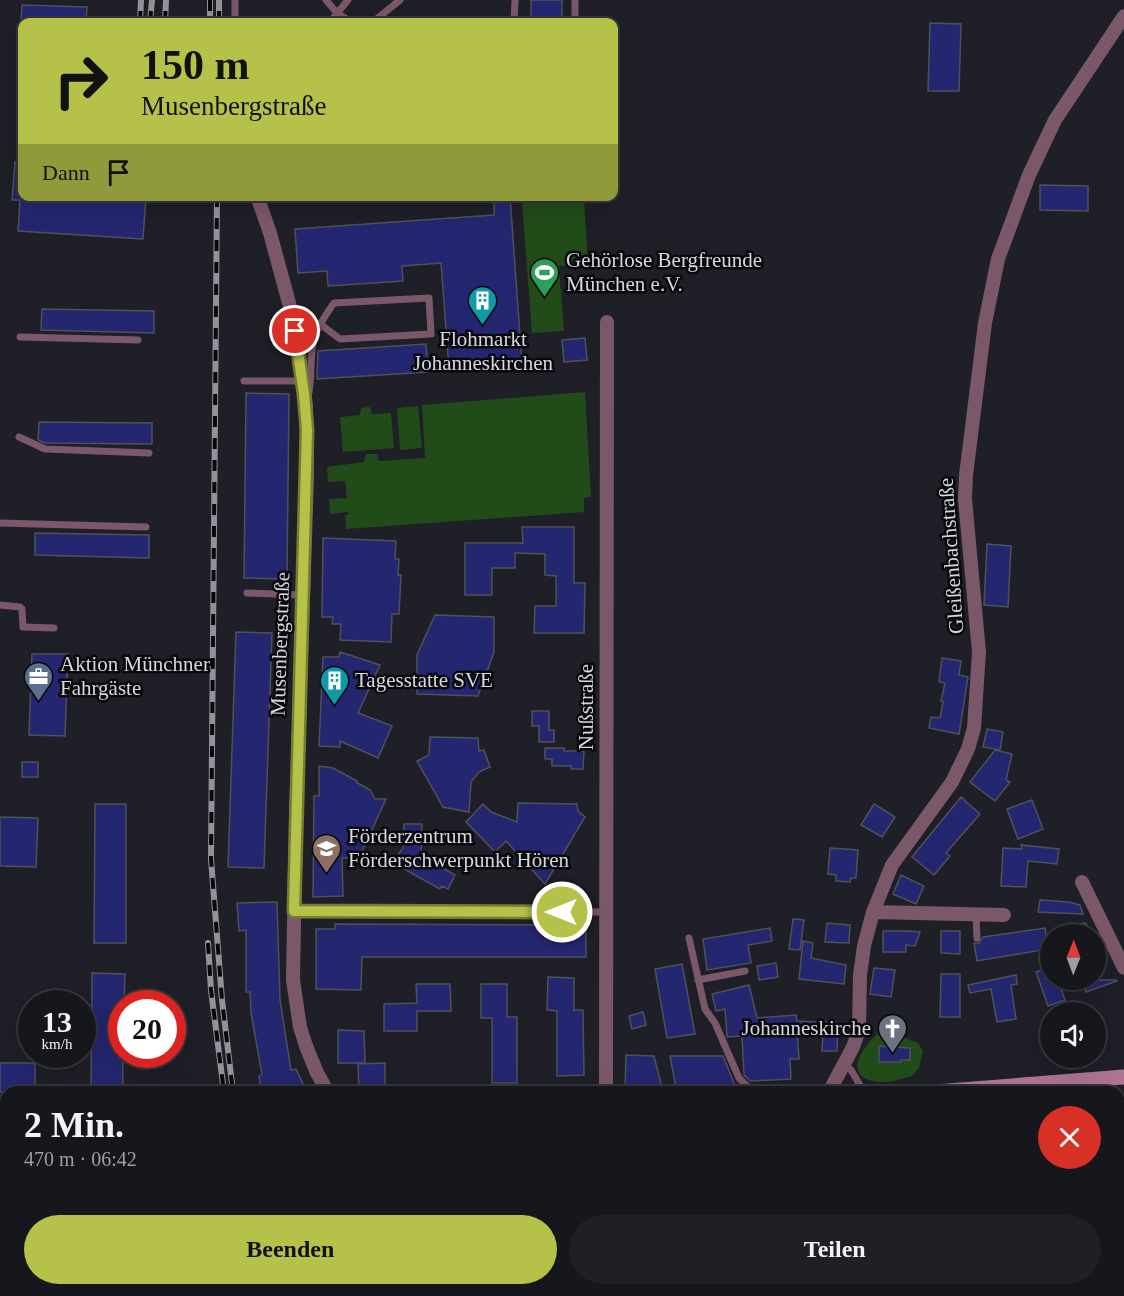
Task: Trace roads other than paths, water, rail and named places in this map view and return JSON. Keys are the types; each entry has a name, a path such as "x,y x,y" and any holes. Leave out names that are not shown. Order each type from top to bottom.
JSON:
{"street":[{"name":"Gleißenbachstraße","path":"832,1086 853,1047 859,1030 860,975 864,946 873,912 892,865 952,782 968,749 974,728 979,652 965,499 966,475 985,323 998,259 1029,175 1055,120 1124,16"},
{"name":"Musenbergstraße","path":"259,201 292,314 306,405 307,478 293,980 300,1027 317,1073 325,1086"},
{"name":"Nußstraße","path":"606,322 606,1086"},
{"path":"1082,882 1124,969"},
{"path":"873,912 1004,915"},
{"path":"1024,1086 1124,1077"}],"lane":[{"path":"326,0 345,18"},
{"path":"333,18 348,0"},
{"path":"379,18 400,0"},
{"path":"514,18 515,0"},
{"path":"575,0 575,18"},
{"path":"235,18 236,1"},
{"path":"306,405 312,383 312,349 320,324 334,303 429,298 431,333 340,339 320,324"},
{"path":"20,337 138,340"},
{"path":"244,381 303,381"},
{"path":"18,437 45,449 149,453"},
{"path":"0,523 146,527"},
{"path":"247,594 303,595"},
{"path":"0,605 20,607 23,627 54,628"},
{"path":"294,911 607,912"},
{"path":"976,915 977,938"},
{"path":"689,938 705,1009 715,1023 739,1078 747,1086"},
{"path":"698,980 745,971"},
{"path":"844,1064 851,1070 860,1086"}],"railway":[{"path":"140,18 141,0"},
{"path":"150,18 152,0"},
{"path":"165,18 166,0"},
{"path":"210,0 210,18"},
{"path":"219,0 219,18"},
{"path":"217,201 211,859 222,1000 232,1086"},
{"path":"208,943 211,990 223,1086"}],"place":[{"name":"Gehörlose Bergfreunde München e.V.","path":"545,298"},
{"name":"Flohmarkt Johanneskirchen","path":"483,326"},
{"name":"Aktion Münchner Fahrgäste","path":"39,702"},
{"name":"Tagesstatte SVE","path":"334,706"},
{"name":"Förderzentrum Förderschwerpunkt Hören","path":"327,874"},
{"name":"Johanneskirche","path":"892,1054"}]}
